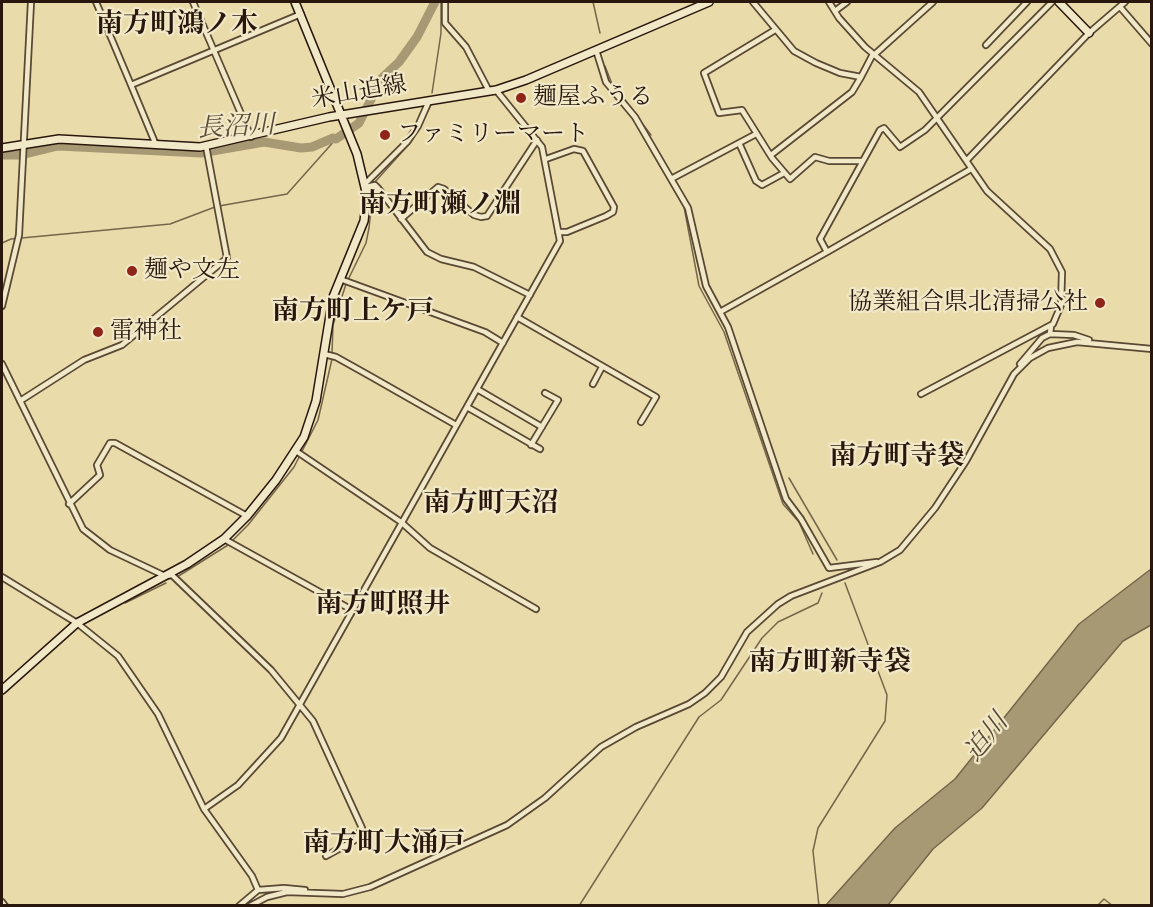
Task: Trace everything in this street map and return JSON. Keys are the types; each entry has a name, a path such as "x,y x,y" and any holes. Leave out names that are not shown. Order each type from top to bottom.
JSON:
{"street":[{"path":"2,306 19,238 31,2"},
{"path":"96,2 156,145"},
{"path":"194,2 250,137"},
{"path":"296,2 370,185 427,252 441,259 474,267 530,295"},
{"path":"204,809 238,785 277,745 560,241 546,159 537,140 493,91 466,46 446,23 445,2"},
{"name":"米山迫線","path":"2,148 59,140 206,150 341,115 493,91 526,80 709,2"},
{"path":"753,2 794,51 840,73 861,77"},
{"path":"829,2 874,55 909,82 939,118 971,169 990,194 1050,249 1058,260 1063,280 1061,305 1058,316 1051,326 921,394"},
{"path":"835,11 848,2"},
{"path":"771,155 852,92 874,55 933,2"},
{"path":"986,45 1027,2"},
{"path":"827,252 820,239 880,130 884,128 900,147 939,118 1052,2"},
{"path":"1059,2 1089,33"},
{"path":"967,160 1089,33 1125,2"},
{"path":"1120,7 1152,44"},
{"path":"131,85 301,14"},
{"path":"776,30 704,73 719,113 742,110 756,134 790,179 815,157 829,161 862,161"},
{"path":"597,49 606,82 635,117 688,208 703,275 728,327 786,499 801,519 826,566 832,569 873,561 880,562"},
{"path":"2,690 77,623 228,541 299,454 329,356 330,307 344,281 364,221 370,185 407,142 418,126 429,101"},
{"path":"671,179 756,134"},
{"path":"401,219 438,187 444,189 474,215 487,216 537,140"},
{"path":"739,143 756,181 762,185 784,173"},
{"path":"546,159 574,149 583,151 614,207 613,212 606,216 567,232 558,232"},
{"path":"20,401 61,377 84,360 122,345 226,258 219,209 206,150"},
{"path":"720,312 971,169"},
{"path":"344,281 485,332 503,343"},
{"path":"517,317 656,397 641,422"},
{"path":"1050,334 1051,326"},
{"path":"250,906 278,894 343,894 370,887 507,825 545,798 601,747 636,727 689,704 722,677 747,632 778,604 791,596 880,562 900,550 929,517 966,461 1014,374 1042,338 1050,334 1074,336 1094,342"},
{"path":"1014,374 1030,358 1048,348 1068,343 1094,342 1152,349"},
{"path":"329,356 456,425"},
{"path":"2,364 69,504 91,537 110,550 165,576 172,575 271,670 313,721 362,828 355,840 326,856"},
{"path":"593,384 602,367"},
{"path":"477,389 542,427"},
{"path":"531,445 558,400 545,393"},
{"path":"467,407 540,449"},
{"path":"69,504 100,475 97,465 110,443 115,443 247,516"},
{"path":"299,454 401,522 430,548 536,609"},
{"path":"228,541 352,610"},
{"path":"2,577 77,623 111,648 132,674 158,714 204,809 252,876 258,890"},
{"path":"239,906 258,890 295,888 310,893"},
{"path":"2,902 5,906"}],"shaded area":[{"name":"迫川","path":"1151,569 1151,625 1123,641 982,808 933,849 888,905 826,905 895,828 955,779 1079,624"}],"waterway":[{"name":"長沼川","path":"2,155 21,155 58,146 201,153 264,142 301,148 312,147 333,138 336,139 359,123 382,78 399,62 417,37 435,2"},
{"path":"432,93 441,33 441,2"},
{"path":"593,2 600,33"},
{"path":"605,66 612,84 651,135"},
{"path":"332,354 333,325 346,284 366,243 374,183 411,142 430,107"},
{"path":"219,206 287,194 336,139"},
{"path":"645,140 684,207 699,286 724,332 783,504 799,522 813,554"},
{"path":"2,243 11,239 170,224 215,207"},
{"path":"177,577 228,545 248,525 294,467 318,420 332,359"},
{"path":"789,478 837,560"},
{"path":"125,603 166,583"},
{"path":"819,906 813,851 818,828 885,721 887,695 845,583"},
{"path":"579,906 699,717 721,700 762,638 778,622 818,603 822,593"},
{"path":"1097,906 1104,899 1113,906"}],"place":[{"name":"麺屋ふうる","path":"521,98"},
{"name":"ファミリーマート","path":"385,135"},
{"name":"麺や文左","path":"132,271"},
{"name":"協業組合県北清掃公社","path":"1100,303"},
{"name":"雷神社","path":"98,332"}],"district":[{"name":"南方町鴻ノ木","path":"177,25"},
{"name":"南方町瀬ノ淵","path":"440,205"},
{"name":"南方町上ケ戸","path":"353,312"},
{"name":"南方町寺袋","path":"897,457"},
{"name":"南方町天沼","path":"491,504"},
{"name":"南方町照井","path":"383,605"},
{"name":"南方町新寺袋","path":"830,663"},
{"name":"南方町大涌戸","path":"384,844"}]}
